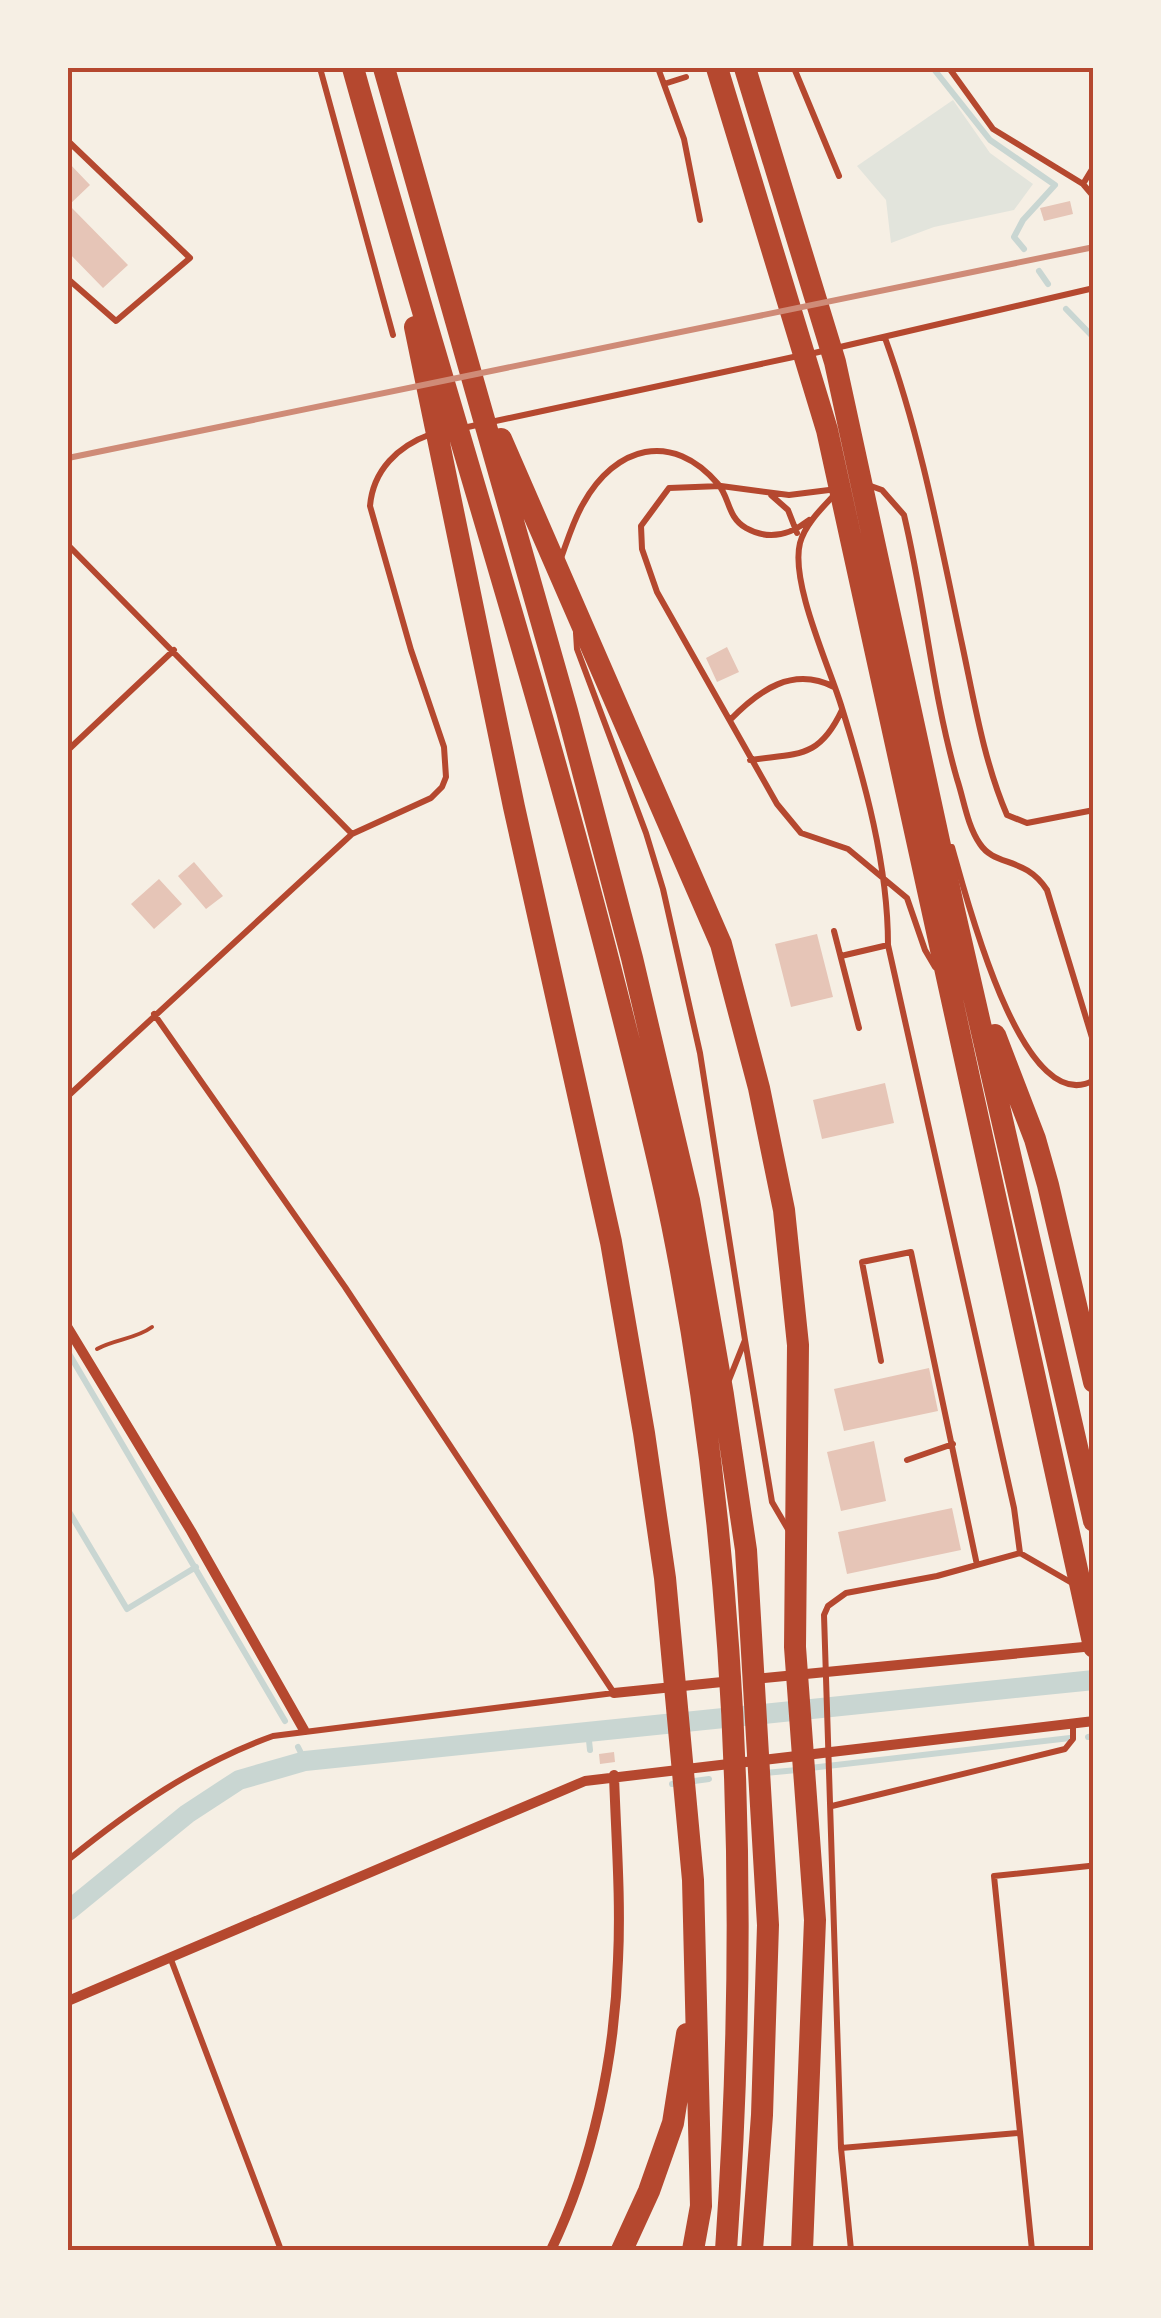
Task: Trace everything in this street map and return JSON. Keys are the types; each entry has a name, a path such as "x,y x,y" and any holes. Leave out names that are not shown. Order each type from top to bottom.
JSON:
{"highway":[{"path":"353,68 576,836 672,1224 741,1652 748,1774 768,1925 762,2115 752,2250"},
{"path":"384,68 477,397 490,412 690,1200 746,1550 741,1652"},
{"path":"718,68 809,368 852,486 908,700 1094,1521"},
{"path":"745,68 835,362 852,486 949,990 1094,1647"},
{"path":"386,186 514,807 611,1242 644,1433 665,1578 694,1880 701,2206 692,2250"},
{"path":"495,440 558,566 720,944 759,1088 784,1210 796,1328 796,1647 815,1920 802,2250"},
{"path":"954,910 1048,1185 1094,1382"},
{"path":"726,2250 736,2115 748,1774"},
{"path":"622,2250 650,2191 672,2123 688,2028 694,1880"}],"street":[{"path":"68,1328 210,1562 304,1730"},
{"path":"614,1693 1094,1647"},
{"path":"68,2001 585,1781 1094,1721"},
{"path":"550,2250 576,2186 611,2040 618,1960 614,1776"}],"lane":[{"path":"320,68 394,335"},
{"path":"658,68 688,153 700,220"},
{"path":"794,68 839,176"},
{"path":"949,68 994,129 1083,184 1094,197"},
{"path":"664,84 686,77"},
{"path":"68,141 190,258 116,321 68,279"},
{"path":"1083,184 1094,166"},
{"path":"68,1096 352,834 431,798 442,787 446,777 444,747 370,506 372,486 387,462 428,434 885,338 1094,288"},
{"path":"885,338 904,392 998,796 1007,815 1027,823 1094,810"},
{"path":"558,566 583,504 613,467 652,450 673,450 689,458 720,486 728,508 746,528 773,536 796,530 852,486"},
{"path":"949,990 925,950 907,898 848,849 801,833 777,804 750,760 657,592 642,549 641,526 669,488 720,486 808,495 852,486 882,490 904,516 944,729 973,832 982,848 1026,867 1047,890 1094,1044"},
{"path":"766,492 788,510 796,530 802,587 842,708 885,878 888,945 1014,1508 1020,1553"},
{"path":"800,544 819,512"},
{"path":"68,545 352,834"},
{"path":"576,608 576,650 656,863 688,994 772,1502 795,1540"},
{"path":"68,750 174,650"},
{"path":"730,720 756,694 791,679 816,678 835,688"},
{"path":"908,700 946,827"},
{"path":"750,760 803,753 829,737 842,708"},
{"path":"951,846 988,964 1030,1052 1053,1080 1072,1085 1094,1080"},
{"path":"834,931 859,1028"},
{"path":"841,956 888,945"},
{"path":"68,1860 165,1786 241,1747 304,1730 614,1693 345,1287 154,1014"},
{"path":"881,1360 862,1262 912,1252 978,1565"},
{"path":"723,1395 745,1340"},
{"path":"908,1460 953,1444"},
{"path":"850,2250 841,2148 824,1615 836,1598 1020,1553 1079,1587"},
{"path":"832,1806 1065,1749 1073,1740 1073,1723"},
{"path":"1032,2250 994,1876 1089,1866"},
{"path":"170,1957 281,2250"},
{"path":"841,2148 1018,2133"}],"path":[{"path":"84,1356 115,1339 142,1335 152,1327"}],"shaded area":[{"path":"953,100 990,153 1033,184 1014,210 934,227 891,243 886,200 857,166"}],"building":[{"path":"68,162 90,185 69,205 128,265 103,288 68,252"},
{"path":"1070,201 1073,214 1044,221 1040,208"},
{"path":"727,647 739,672 717,682 706,658"},
{"path":"194,862 223,896 206,909 178,876"},
{"path":"159,879 182,904 154,929 131,904"},
{"path":"817,934 833,997 791,1007 775,944"},
{"path":"885,1083 894,1123 822,1139 813,1100"},
{"path":"929,1368 938,1411 844,1431 834,1389"},
{"path":"874,1441 886,1501 841,1511 827,1452"},
{"path":"952,1508 961,1550 847,1574 838,1532"},
{"path":"614,1752 615,1762 600,1764 599,1754"}],"waterway":[{"path":"933,68 990,140 1055,185 1023,220 1014,237 1024,249"},
{"path":"1039,271 1048,284"},
{"path":"1066,309 1094,338"},
{"path":"68,1352 285,1721"},
{"path":"68,1510 127,1609 196,1567"},
{"path":"68,1911 187,1814 239,1780 305,1761 1094,1680"},
{"path":"588,1731 590,1750"},
{"path":"1088,1737 1094,1736"},
{"path":"810,1768 1070,1738"},
{"path":"298,1747 305,1761"},
{"path":"765,1773 797,1770"},
{"path":"672,1784 709,1779"}],"railway":[{"path":"68,458 1094,247"}]}
